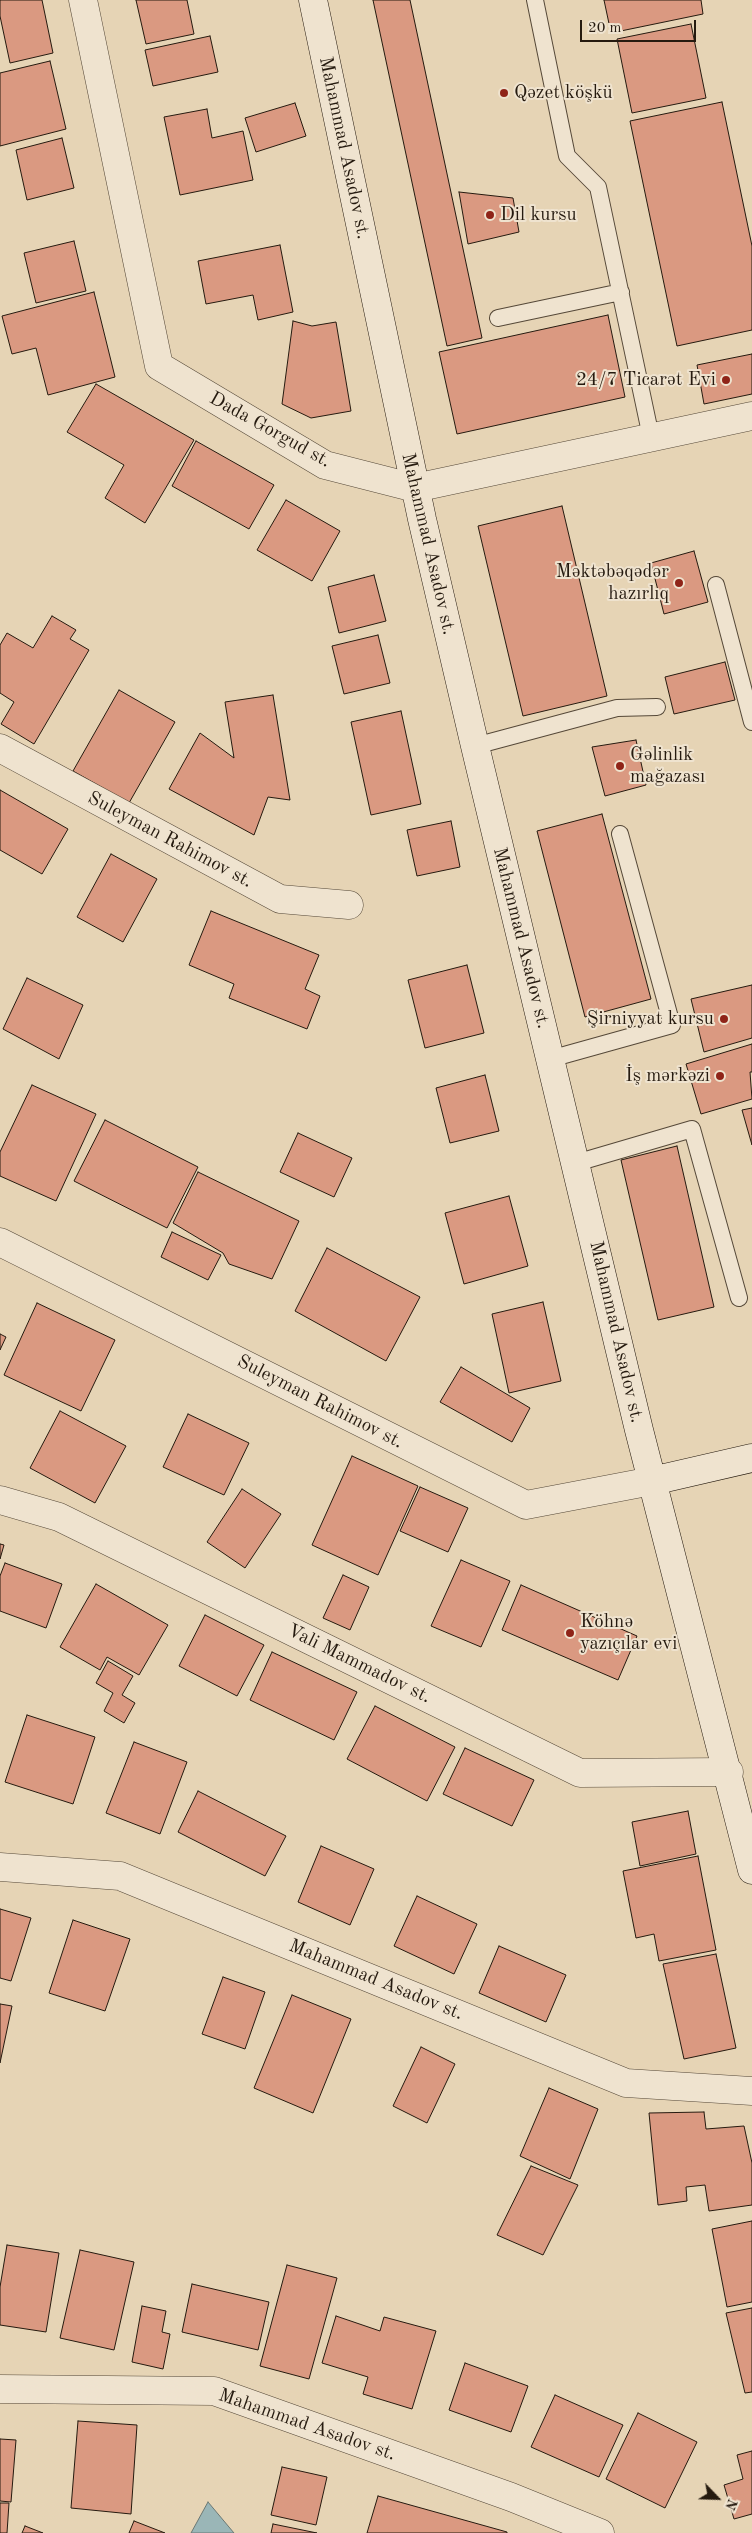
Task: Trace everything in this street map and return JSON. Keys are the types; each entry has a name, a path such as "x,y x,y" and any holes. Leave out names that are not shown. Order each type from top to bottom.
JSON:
{"street":[{"name":"Dada Gorgud st.","path":"83,0 159,366 325,465 415,488 752,416"},
{"name":"Mahammad Asadov st.","path":"313,0 415,488 475,746 652,1481 729,1772 752,1870"},
{"name":"Suleyman Rahimov st.","path":"0,748 280,899 349,905"},
{"name":"Suleyman Rahimov st.","path":"0,1242 526,1505 652,1481 752,1458"},
{"name":"Vali Mammadov st.","path":"0,1500 59,1518 580,1773 729,1772"},
{"name":"Mahammad Asadov st.","path":"0,1867 120,1876 626,2083 752,2091"},
{"name":"Mahammad Asadov st.","path":"0,2389 214,2391 510,2497 600,2533"}],"lane":[{"path":"535,0 567,156 598,187 651,437"},
{"path":"498,318 621,292"},
{"path":"716,586 752,722"},
{"path":"475,746 617,708 657,707"},
{"path":"550,1059 672,1025 620,834"},
{"path":"576,1163 692,1129 739,1298"}],"water":[{"path":"208,2502 234,2533 191,2533"}],"building":[{"path":"0,0 42,0 53,53 10,63 0,16"},
{"path":"136,0 187,0 194,34 146,44"},
{"path":"373,0 410,0 482,338 447,346"},
{"path":"604,0 701,0 703,14 611,33"},
{"path":"691,24 706,98 632,113 617,39"},
{"path":"210,36 218,72 153,86 145,50"},
{"path":"50,61 66,129 0,146 0,73"},
{"path":"722,102 752,246 752,330 677,346 630,121"},
{"path":"295,103 306,136 256,152 245,118"},
{"path":"207,109 212,138 243,131 253,180 180,195 164,117"},
{"path":"62,138 74,188 27,200 16,150"},
{"name":"Dil kursu","path":"459,192 513,198 519,232 468,244"},
{"path":"74,241 86,291 36,303 24,253"},
{"path":"280,245 293,312 258,320 253,295 206,304 198,261"},
{"path":"94,292 115,377 48,395 36,348 12,354 2,316"},
{"path":"608,315 625,397 457,434 439,352"},
{"path":"293,321 312,326 336,322 351,411 311,418 282,404"},
{"name":"24/7 Ticarət Evi","path":"752,354 752,394 704,404 697,365"},
{"path":"96,384 194,440 145,523 105,498 124,465 67,432"},
{"path":"196,441 274,485 249,529 172,486"},
{"path":"286,500 340,531 312,581 257,550"},
{"path":"562,506 607,696 523,716 478,526"},
{"name":"Məktəbəqədər hazırlıq","path":"694,551 708,602 664,614 651,563"},
{"path":"374,575 386,621 339,633 328,587"},
{"path":"52,616 76,630 70,639 89,650 34,744 1,724 14,702 0,693 0,645 7,633 33,648"},
{"path":"378,635 390,683 344,694 332,646"},
{"path":"725,662 735,700 674,714 665,677"},
{"path":"119,690 175,722 129,803 73,771"},
{"path":"273,695 290,800 268,797 254,835 169,789 200,733 234,758 225,702"},
{"path":"401,711 421,804 371,815 351,722"},
{"name":"Gəlinlik mağazası","path":"636,740 646,785 605,796 592,747"},
{"path":"0,790 68,829 42,874 0,850"},
{"path":"602,814 651,999 585,1017 537,831"},
{"path":"451,821 460,867 417,876 407,830"},
{"path":"111,854 157,879 123,942 77,917"},
{"path":"211,911 319,955 305,989 320,996 307,1029 229,998 234,984 189,965"},
{"path":"467,965 484,1033 425,1048 408,980"},
{"path":"27,978 83,1005 59,1059 3,1029"},
{"name":"Şirniyyat kursu","path":"752,985 752,1038 704,1052 691,999"},
{"name":"İş mərkəzi","path":"752,1044 752,1072 750,1072 752,1099 701,1114 686,1064"},
{"path":"485,1075 499,1131 450,1143 436,1088"},
{"path":"32,1085 96,1114 56,1201 0,1176 0,1152"},
{"path":"752,1108 752,1145 742,1110"},
{"path":"105,1120 198,1167 167,1228 74,1181"},
{"path":"298,1133 352,1158 334,1197 280,1172"},
{"path":"677,1146 714,1307 658,1320 621,1160"},
{"path":"198,1172 299,1221 272,1279 229,1264 223,1253 173,1223"},
{"path":"509,1196 528,1266 464,1284 445,1213"},
{"path":"172,1232 221,1255 208,1280 161,1257"},
{"path":"327,1248 420,1297 386,1361 295,1311"},
{"path":"543,1302 561,1381 509,1393 492,1314"},
{"path":"37,1303 115,1340 81,1411 4,1375"},
{"path":"0,1334 6,1337 0,1350"},
{"path":"461,1367 530,1408 512,1442 440,1402"},
{"path":"60,1411 126,1446 95,1503 30,1468"},
{"path":"188,1414 249,1443 224,1495 163,1467"},
{"path":"352,1456 418,1486 378,1575 312,1545"},
{"path":"420,1487 468,1508 448,1552 400,1531"},
{"path":"242,1489 281,1514 245,1568 207,1542"},
{"path":"0,1544 4,1545 0,1559"},
{"path":"461,1560 510,1581 481,1647 431,1626"},
{"path":"5,1563 62,1584 46,1628 0,1611 0,1576"},
{"path":"343,1575 369,1587 350,1630 323,1618"},
{"path":"96,1584 168,1625 139,1675 107,1657 100,1670 60,1647"},
{"name":"Köhnə yazıçılar evi","path":"521,1585 637,1636 618,1680 502,1630"},
{"path":"205,1615 264,1645 237,1696 179,1666"},
{"path":"272,1652 357,1692 334,1740 250,1700"},
{"path":"108,1661 133,1676 122,1695 135,1703 124,1723 104,1711 113,1693 96,1683"},
{"path":"375,1706 455,1747 427,1801 347,1759"},
{"path":"27,1715 95,1737 73,1804 5,1782"},
{"path":"134,1742 187,1762 160,1834 106,1813"},
{"path":"465,1748 534,1780 512,1826 443,1794"},
{"path":"198,1791 286,1836 265,1876 178,1832"},
{"path":"688,1811 696,1854 640,1866 632,1822"},
{"path":"321,1846 374,1869 350,1925 298,1902"},
{"path":"698,1856 716,1950 659,1961 654,1934 636,1938 623,1871"},
{"path":"417,1896 477,1924 454,1974 394,1946"},
{"path":"0,1909 31,1918 11,1981 0,1978"},
{"path":"73,1920 130,1939 105,2011 49,1993"},
{"path":"499,1946 566,1975 546,2022 479,1993"},
{"path":"716,1954 736,2048 684,2059 663,1964"},
{"path":"223,1977 265,1992 245,2049 202,2034"},
{"path":"292,1995 351,2019 313,2113 254,2088"},
{"path":"0,2004 12,2006 0,2063"},
{"path":"421,2047 455,2064 427,2123 393,2106"},
{"path":"549,2088 598,2109 570,2179 520,2156"},
{"path":"704,2112 706,2129 744,2126 752,2163 752,2205 709,2211 705,2185 686,2187 687,2201 658,2205 649,2113"},
{"path":"531,2166 578,2185 543,2255 497,2235"},
{"path":"752,2221 752,2302 727,2307 712,2229"},
{"path":"7,2245 59,2253 46,2332 0,2325 0,2287"},
{"path":"80,2250 134,2262 114,2350 60,2338"},
{"path":"287,2265 337,2278 309,2379 260,2366"},
{"path":"192,2284 269,2302 258,2350 182,2332"},
{"path":"142,2306 166,2311 162,2332 170,2334 163,2369 132,2362"},
{"path":"752,2308 752,2392 745,2393 726,2313"},
{"path":"336,2316 380,2331 384,2317 436,2331 412,2409 363,2394 368,2377 322,2363"},
{"path":"465,2363 528,2386 511,2432 449,2410"},
{"path":"555,2395 623,2425 599,2477 531,2447"},
{"path":"638,2413 697,2442 665,2508 606,2479"},
{"path":"78,2421 137,2425 131,2514 71,2508"},
{"path":"0,2439 16,2440 11,2502 0,2501"},
{"path":"752,2451 752,2514 734,2519 724,2485 743,2479 737,2455"},
{"path":"282,2467 327,2477 316,2525 271,2515"},
{"path":"378,2496 507,2532 507,2533 367,2533"},
{"path":"0,2503 9,2503 7,2533 0,2533"},
{"path":"134,2521 165,2533 129,2533"},
{"path":"273,2524 317,2533 271,2533"},
{"path":"25,2526 43,2533 22,2533"}],"place":[{"name":"Qəzet köşkü","path":"504,93"},
{"name":"Dil kursu","path":"490,215"},
{"name":"24/7 Ticarət Evi","path":"726,380"},
{"name":"Məktəbəqədər hazırlıq","path":"679,583"},
{"name":"Gəlinlik mağazası","path":"620,766"},
{"name":"Şirniyyat kursu","path":"724,1019"},
{"name":"İş mərkəzi","path":"720,1076"},
{"name":"Köhnə yazıçılar evi","path":"570,1633"}]}
